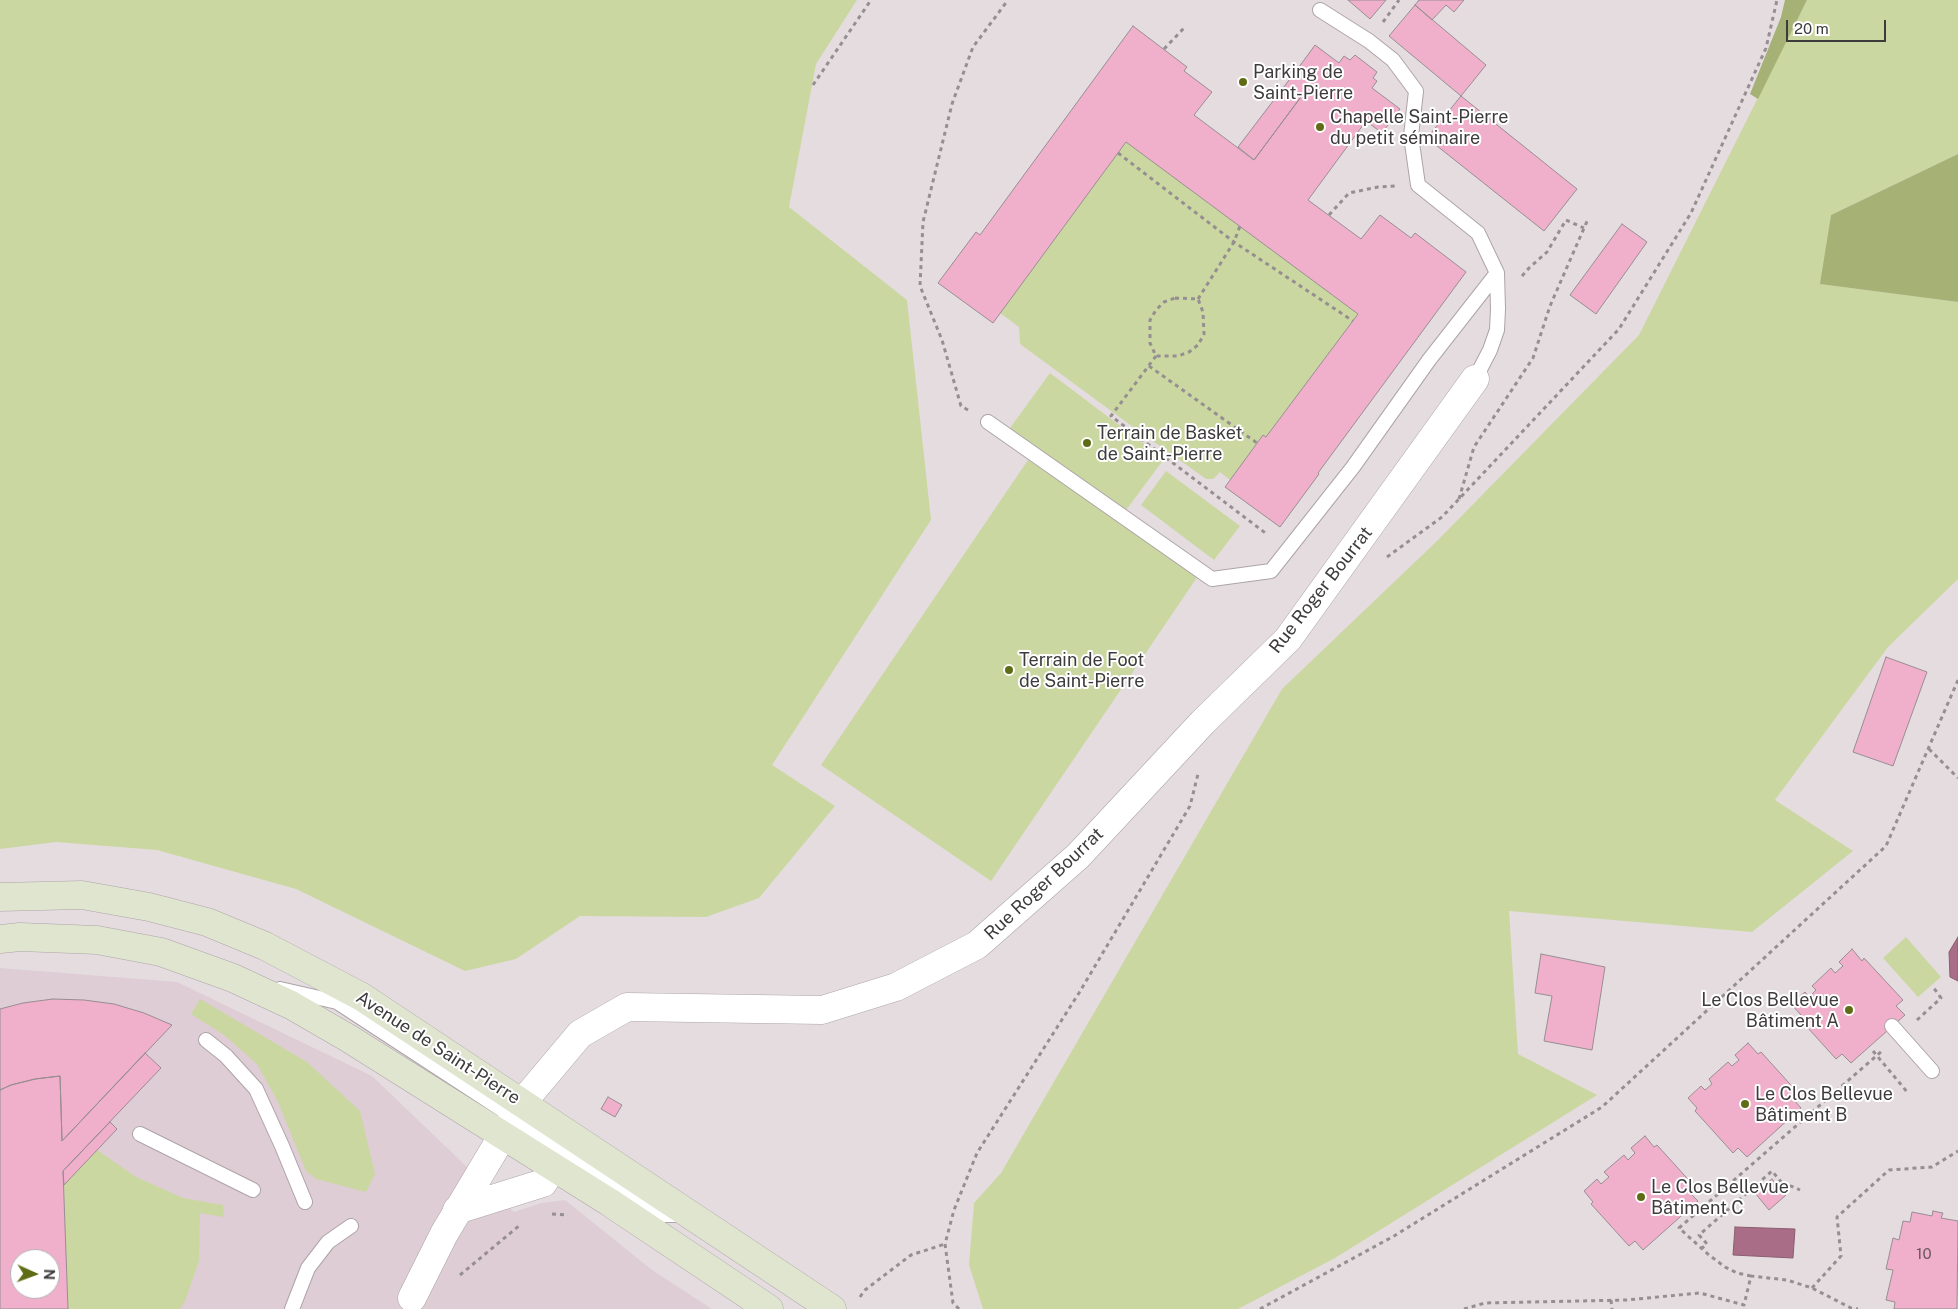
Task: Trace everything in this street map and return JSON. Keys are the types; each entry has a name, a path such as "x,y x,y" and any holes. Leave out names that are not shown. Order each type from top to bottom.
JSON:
{"street":[{"name":"Rue Roger Bourrat","path":"412,1298 457,1210 513,1118 580,1034 626,1008 822,1010 896,987 977,944 1078,856 1203,722 1288,638 1475,379"},
{"name":"Avenue de Saint-Pierre","path":"0,897 82,895 150,907 208,922 265,946 362,997 513,1118 563,1151 691,1215 844,1306"},
{"name":"Avenue de Saint-Pierre","path":"0,940 20,938 97,940 161,952 233,978 299,1009 513,1118 563,1151 609,1202 769,1309"},
{"path":"457,1210 544,1183 563,1151"}],"lane":[{"path":"1320,10 1369,41 1393,60 1416,90 1411,136 1418,185 1478,233 1497,273 1497,330 1490,350 1475,379"},
{"path":"988,422 1212,579 1271,571 1353,467 1429,360 1497,273"},
{"path":"1896,1031 1932,1071"},
{"path":"206,1040 226,1056 256,1089 305,1202"},
{"path":"140,1134 253,1190"},
{"path":"292,1309 308,1268 328,1242 351,1226"}],"path":[{"path":"813,86 871,0"},
{"path":"988,422 962,406 942,340 920,286 923,222 952,104 973,47 1008,0"},
{"path":"1380,562 1442,517 1619,329 1691,213 1766,48 1777,0"},
{"path":"1164,48 1184,28"},
{"path":"1118,153 1234,242 1352,321"},
{"path":"1330,215 1349,193 1378,187 1418,185"},
{"path":"1458,500 1474,447 1533,358 1550,306 1588,219"},
{"path":"1520,279 1547,252 1566,220 1584,228"},
{"path":"1156,356 1178,356 1189,352 1198,345 1204,334 1205,322 1198,299 1234,242 1240,226"},
{"path":"1156,356 1150,342 1149,332 1150,320 1156,310 1164,302 1176,298 1198,299"},
{"path":"1156,356 1111,416 1287,550"},
{"path":"1148,366 1257,443"},
{"path":"1260,1309 1394,1236 1602,1107 1886,846 1958,680"},
{"path":"1929,748 1958,778"},
{"path":"959,1309 953,1302 945,1244 954,1210 977,1153 1079,993 1190,806 1198,771"},
{"path":"1858,1309 1851,1308 1812,1288 1787,1280 1737,1273 1725,1267 1679,1228 1877,1056 1896,1031 1941,998 1932,987"},
{"path":"1873,1051 1908,1093"},
{"path":"1812,1288 1841,1256 1837,1217 1889,1170 1932,1167 1958,1151"},
{"path":"1702,1249 1707,1244 1699,1235 1772,1171 1787,1189 1791,1186 1800,1190"},
{"path":"548,1214 577,1215"},
{"path":"458,1277 521,1224"},
{"path":"844,1306 911,1255 945,1244"},
{"path":"1464,1309 1485,1303 1611,1300 1700,1293 1744,1304 1751,1276"},
{"path":"1611,1300 1612,1309"}],"shaded area":[{"path":"1958,937 1958,981 1950,977 1949,952"},
{"path":"0,968 177,982 372,1076 514,1212 542,1203 565,1200 652,1270 712,1309 0,1309"},
{"path":"1735,1227 1795,1229 1793,1258 1733,1255"}],"green space":[{"path":"0,0 857,0 816,64 789,207 907,300 931,520 772,765 835,806 759,898 706,917 580,916 516,959 465,971 296,889 157,850 56,842 0,849"},
{"path":"1785,0 1807,0 1758,99 1750,94 1781,17"},
{"path":"1807,0 1958,0 1958,154 1831,215 1821,284 1958,302 1958,579 1888,647 1775,800 1853,851 1752,932 1509,911 1518,1054 1597,1095 1335,1258 1238,1309 983,1309 969,1265 974,1203 1001,1173 1282,689 1437,541 1639,335"},
{"path":"1126,142 1358,314 1266,437 1263,435 1230,480 1220,472 1213,479 1206,479 1118,416 1020,344 1019,327 1000,313"},
{"path":"1958,154 1958,302 1820,284 1831,215"},
{"name":"Terrain de Basket de Saint-Pierre","path":"1050,373 1164,459 1124,513 1010,428"},
{"name":"Terrain de Foot de Saint-Pierre","path":"1028,460 1198,576 991,881 821,765"},
{"path":"1166,471 1240,526 1214,560 1141,505"},
{"path":"1906,937 1941,977 1918,997 1883,958"},
{"path":"200,999 307,1062 360,1111 375,1174 366,1192 316,1179 306,1171 278,1102 257,1064 224,1035 191,1014"},
{"path":"97,1150 136,1177 183,1198 223,1205 224,1217 200,1213 199,1261 185,1301 180,1309 68,1309 64,1185"}],"building":[{"path":"1348,0 1386,0 1370,19"},
{"path":"1419,0 1464,0 1454,12 1446,5 1432,20 1415,5"},
{"path":"1415,5 1486,65 1461,96 1389,36"},
{"path":"1133,26 1187,67 1184,71 1212,92 1194,115 1254,160 1315,78 1299,67 1315,45 1339,63 1344,56 1350,60 1355,55 1377,72 1373,78 1377,81 1372,88 1400,109 1382,133 1366,121 1308,200 1361,239 1380,215 1411,238 1415,233 1466,272 1280,527 1225,487 1263,435 1266,437 1358,314 1126,142 993,323 938,283 976,232 980,235"},
{"path":"1299,67 1315,78 1254,160 1238,147"},
{"path":"1461,96 1577,189 1544,231 1427,138"},
{"path":"1622,224 1647,242 1596,314 1570,295"},
{"path":"1886,657 1927,672 1893,766 1853,752"},
{"name":"Le Clos Bellevue Bâtiment A","path":"1852,949 1862,961 1864,958 1903,1000 1896,1006 1905,1015 1851,1063 1842,1054 1836,1059 1798,1017 1801,1015 1791,1004 1805,992 1809,997 1816,990 1812,986 1831,968 1835,973 1843,966 1839,962"},
{"path":"1541,954 1605,967 1592,1050 1544,1041 1552,996 1535,993"},
{"path":"53,999 84,1000 114,1004 144,1013 172,1025 62,1141 60,1076 35,1079 0,1090 0,1009 23,1003"},
{"name":"Le Clos Bellevue Bâtiment B","path":"1748,1043 1758,1054 1761,1052 1799,1094 1793,1099 1801,1108 1747,1157 1738,1148 1733,1153 1695,1111 1697,1108 1688,1098 1701,1086 1705,1090 1712,1084 1709,1079 1728,1062 1732,1066 1739,1060 1735,1055"},
{"path":"145,1053 161,1068 63,1171 68,1309 0,1309 0,1090 35,1079 60,1076 62,1141"},
{"path":"608,1097 622,1105 615,1117 601,1109"},
{"path":"110,1122 117,1129 64,1185 63,1171"},
{"name":"Le Clos Bellevue Bâtiment C","path":"1645,1136 1654,1147 1657,1145 1695,1187 1689,1192 1698,1201 1643,1250 1635,1241 1629,1246 1591,1204 1593,1202 1584,1191 1597,1179 1601,1184 1609,1177 1604,1172 1624,1155 1628,1160 1635,1153 1631,1148"},
{"path":"1772,1179 1786,1195 1769,1210 1755,1193"},
{"path":"1933,1211 1943,1213 1941,1218 1958,1221 1957,1309 1894,1309 1895,1302 1886,1300 1893,1270 1886,1269 1893,1238 1899,1240 1903,1221 1910,1222 1912,1212 1932,1216"}],"place":[{"name":"Parking de Saint-Pierre","path":"1243,82"},
{"name":"Chapelle Saint-Pierre du petit séminaire","path":"1320,127"},
{"name":"Terrain de Basket de Saint-Pierre","path":"1087,443"},
{"name":"Terrain de Foot de Saint-Pierre","path":"1009,670"},
{"name":"Le Clos Bellevue Bâtiment A","path":"1849,1010"},
{"name":"Le Clos Bellevue Bâtiment B","path":"1745,1104"},
{"name":"Le Clos Bellevue Bâtiment C","path":"1641,1197"}]}
